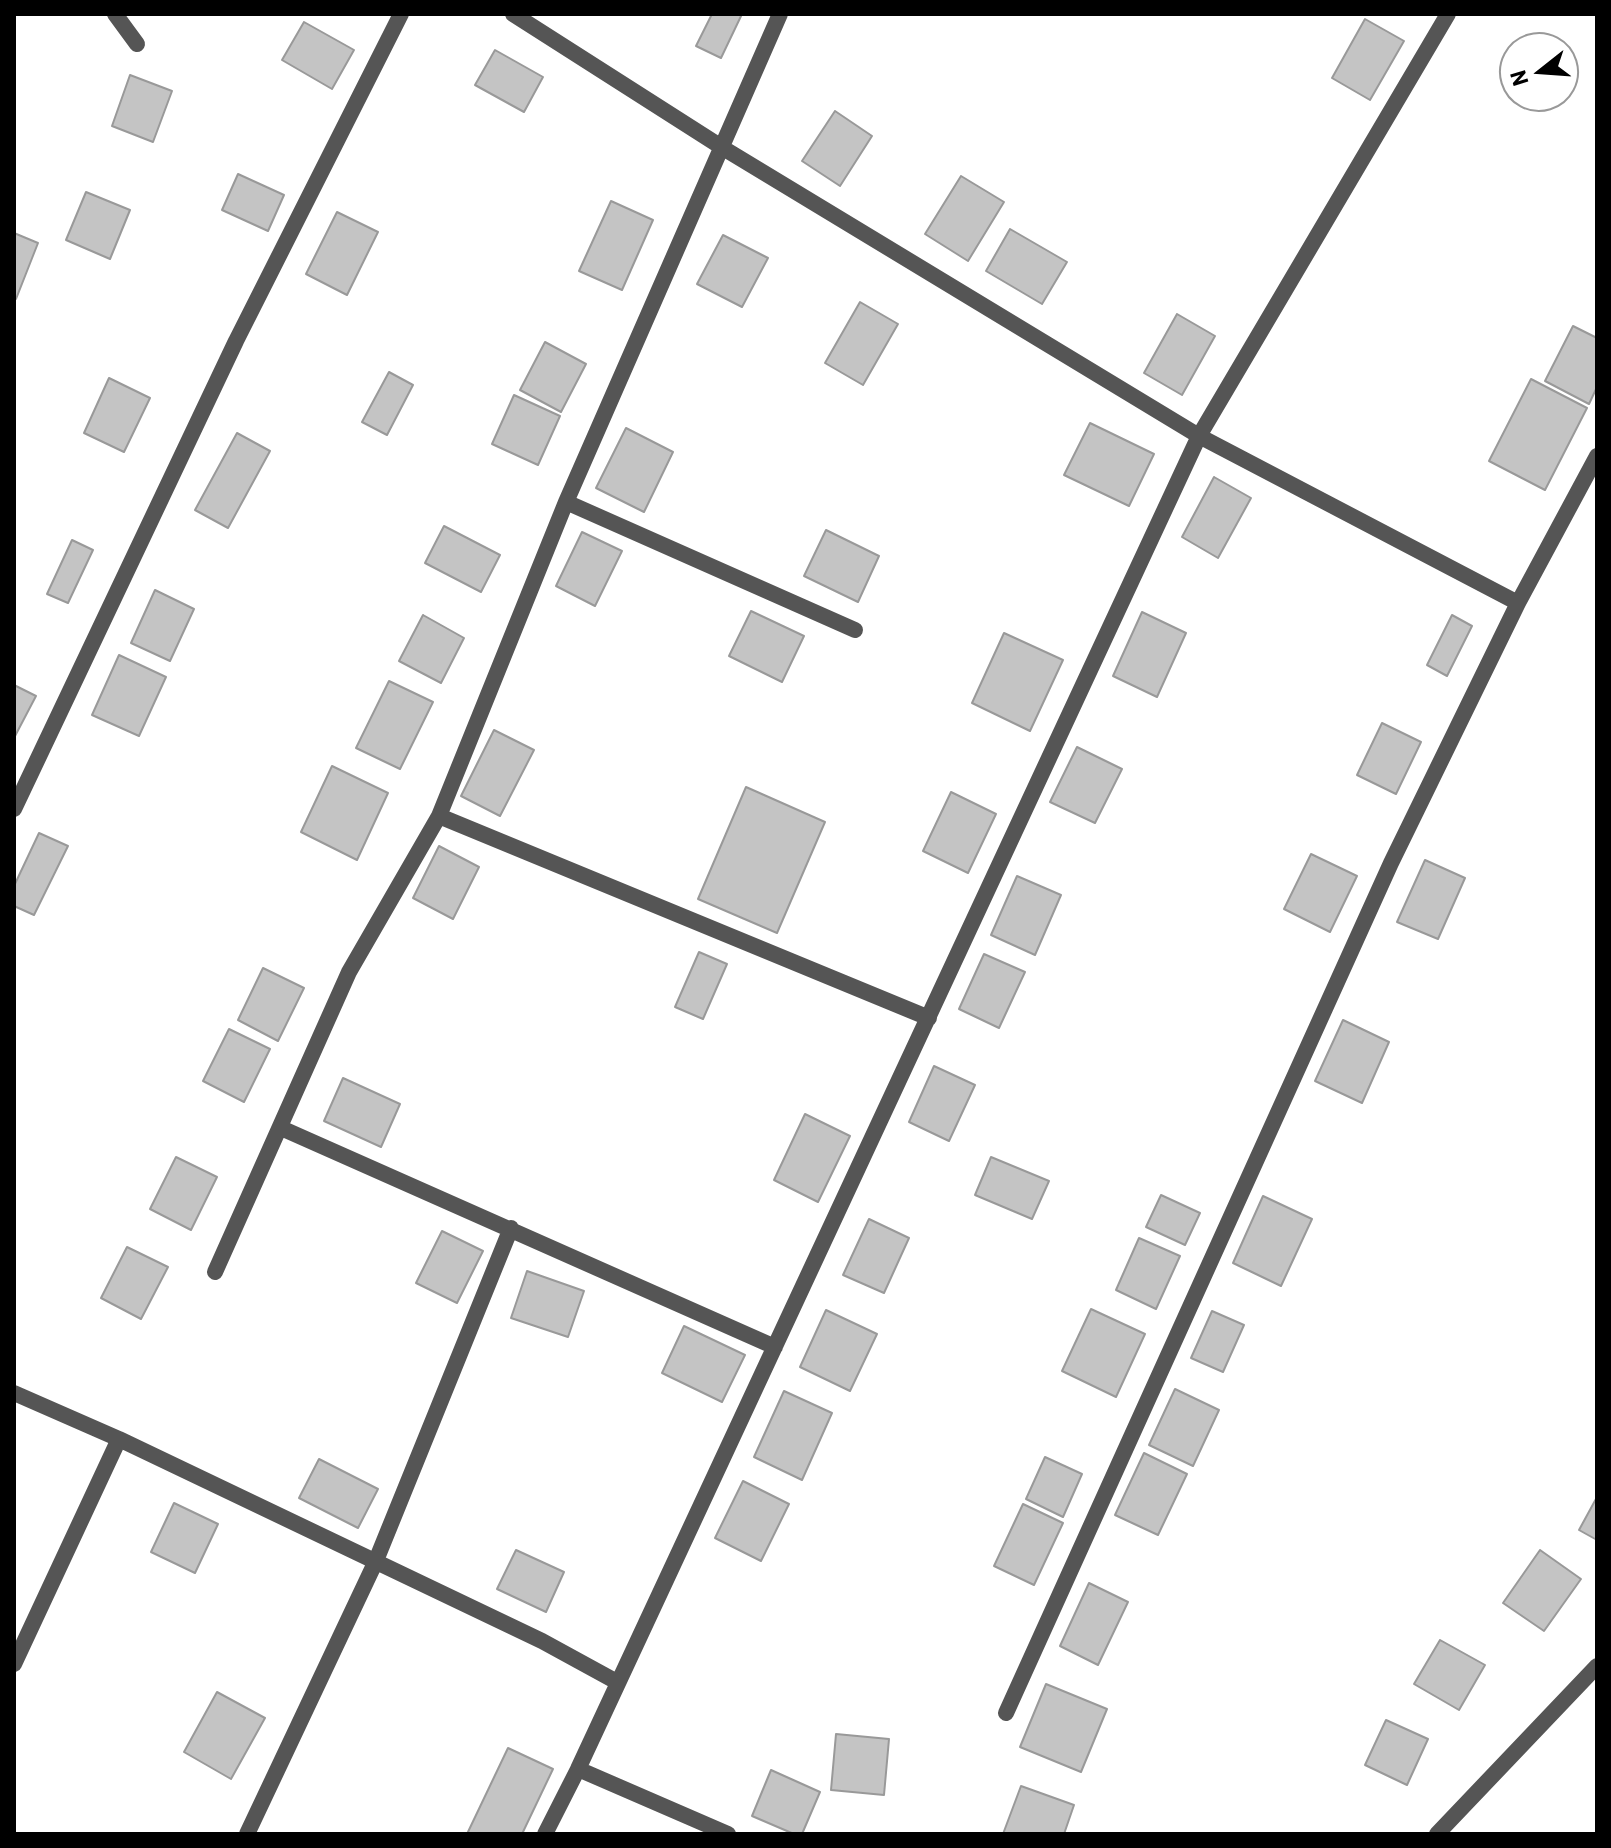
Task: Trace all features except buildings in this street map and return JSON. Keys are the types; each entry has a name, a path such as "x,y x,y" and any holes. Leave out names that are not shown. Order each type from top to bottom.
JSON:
{"street":[{"path":"115,14 137,44"},
{"path":"14,809 229,355 401,14"},
{"path":"513,14 723,148 1199,436 1518,603"},
{"path":"215,1272 349,972 439,816 566,502 780,14"},
{"path":"545,1834 1199,436 1448,14"},
{"path":"1006,1713 1391,863 1518,603 1597,456"},
{"path":"566,502 855,630"},
{"path":"439,816 929,1018"},
{"path":"281,1128 775,1347"},
{"path":"247,1834 375,1563 511,1228"},
{"path":"14,1393 119,1439 542,1641 617,1682"},
{"path":"14,1664 119,1439"},
{"path":"1437,1834 1597,1666"},
{"path":"578,1769 728,1834"}]}
